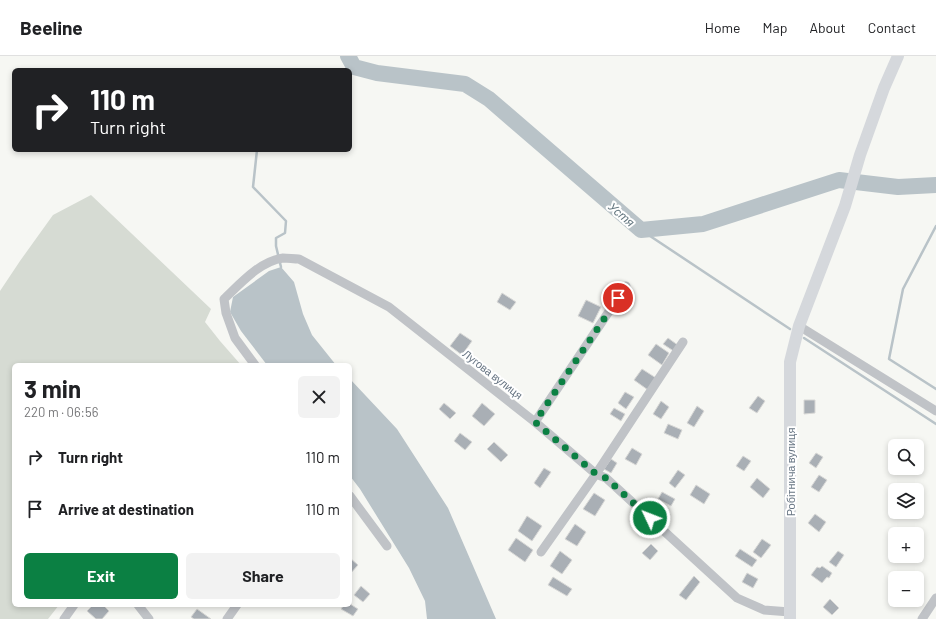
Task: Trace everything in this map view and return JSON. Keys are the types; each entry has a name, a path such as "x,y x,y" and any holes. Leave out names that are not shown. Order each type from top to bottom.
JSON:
{"street":[{"name":"Робітнича вулиця","path":"790,615 790,362 799,326 845,206 860,155 880,99 898,56"},
{"name":"Лугова вулиця","path":"254,363 235,338 226,313 224,299 265,264 283,258 299,259 389,308 535,422 596,474 606,478 737,598 764,610 790,615"},
{"path":"535,422 626,286"},
{"path":"799,326 936,411"},
{"path":"541,552 596,474 683,342"},
{"path":"352,499 387,546"},
{"path":"922,619 936,598"},
{"path":"64,619 73,607"},
{"path":"140,607 149,619"},
{"path":"227,619 236,607"}],"shaded area":[{"path":"91,195 211,309 205,322 239,363 12,363 12,607 57,607 48,619 0,619 0,291 53,215"},
{"path":"281,267 294,282 303,314 312,335 334,363 265,363 241,331 230,312 233,297 269,271"},
{"path":"352,381 397,429 448,508 496,619 427,619 425,601 409,568 352,479"}],"building":[{"path":"502,293 516,302 510,310 497,302"},
{"path":"586,300 601,307 593,323 578,316"},
{"path":"460,333 472,341 462,355 450,346"},
{"path":"668,338 679,346 675,352 663,344"},
{"path":"656,344 669,353 662,365 648,355"},
{"path":"642,369 656,378 648,390 634,380"},
{"path":"625,392 634,397 626,409 618,403"},
{"path":"758,396 765,401 757,413 749,408"},
{"path":"804,400 815,400 815,413 804,414"},
{"path":"661,401 669,407 661,419 653,414"},
{"path":"444,403 456,413 450,419 439,409"},
{"path":"482,403 495,414 484,426 472,416"},
{"path":"697,406 704,411 694,427 687,423"},
{"path":"614,408 625,414 621,421 610,414"},
{"path":"668,424 682,430 678,439 664,433"},
{"path":"460,433 472,442 465,450 454,441"},
{"path":"494,442 508,455 501,462 487,449"},
{"path":"632,448 642,454 636,465 625,459"},
{"path":"816,453 823,457 816,468 809,463"},
{"path":"743,456 751,461 744,471 736,466"},
{"path":"611,459 617,463 611,473 604,469"},
{"path":"544,468 551,472 540,488 534,483"},
{"path":"678,470 685,475 675,488 669,483"},
{"path":"819,475 827,480 819,492 811,487"},
{"path":"757,478 770,489 763,498 750,487"},
{"path":"696,485 710,494 704,504 690,495"},
{"path":"662,492 675,499 671,506 658,499"},
{"path":"594,493 605,500 595,516 583,509"},
{"path":"815,514 826,522 819,532 808,523"},
{"path":"527,516 542,526 532,541 518,531"},
{"path":"575,524 586,532 577,546 565,539"},
{"path":"516,538 533,550 525,562 508,550"},
{"path":"762,539 771,545 761,558 753,552"},
{"path":"651,544 658,551 650,560 642,553"},
{"path":"740,549 757,560 752,567 735,556"},
{"path":"560,551 572,560 562,574 550,566"},
{"path":"838,551 844,555 836,567 829,562"},
{"path":"352,560 358,565 352,572"},
{"path":"822,566 832,573 829,578 827,577 822,583 811,575 817,567 820,568"},
{"path":"747,573 758,579 753,588 742,582"},
{"path":"694,576 700,582 686,600 679,595"},
{"path":"553,577 572,589 567,596 548,585"},
{"path":"361,586 370,594 363,602 354,595"},
{"path":"830,599 839,608 832,615 823,607"},
{"path":"352,605 358,609 353,616 341,609 342,607 352,607"},
{"path":"91,607 105,607 109,611 102,619 96,619 87,611"},
{"path":"197,609 211,619 194,619 191,617"}],"waterway":[{"name":"Устя","path":"348,56 354,67 377,73 465,84 489,99 641,230 703,224 839,180 898,187 936,185"},
{"path":"257,152 253,187 286,221 285,233 276,238 276,246 281,267"},
{"path":"936,226 903,289 889,359 936,389"},
{"path":"641,230 790,329"},
{"path":"804,338 936,424"}],"route":[{"path":"618,298 535,422 596,474 606,478 650,518"}]}
